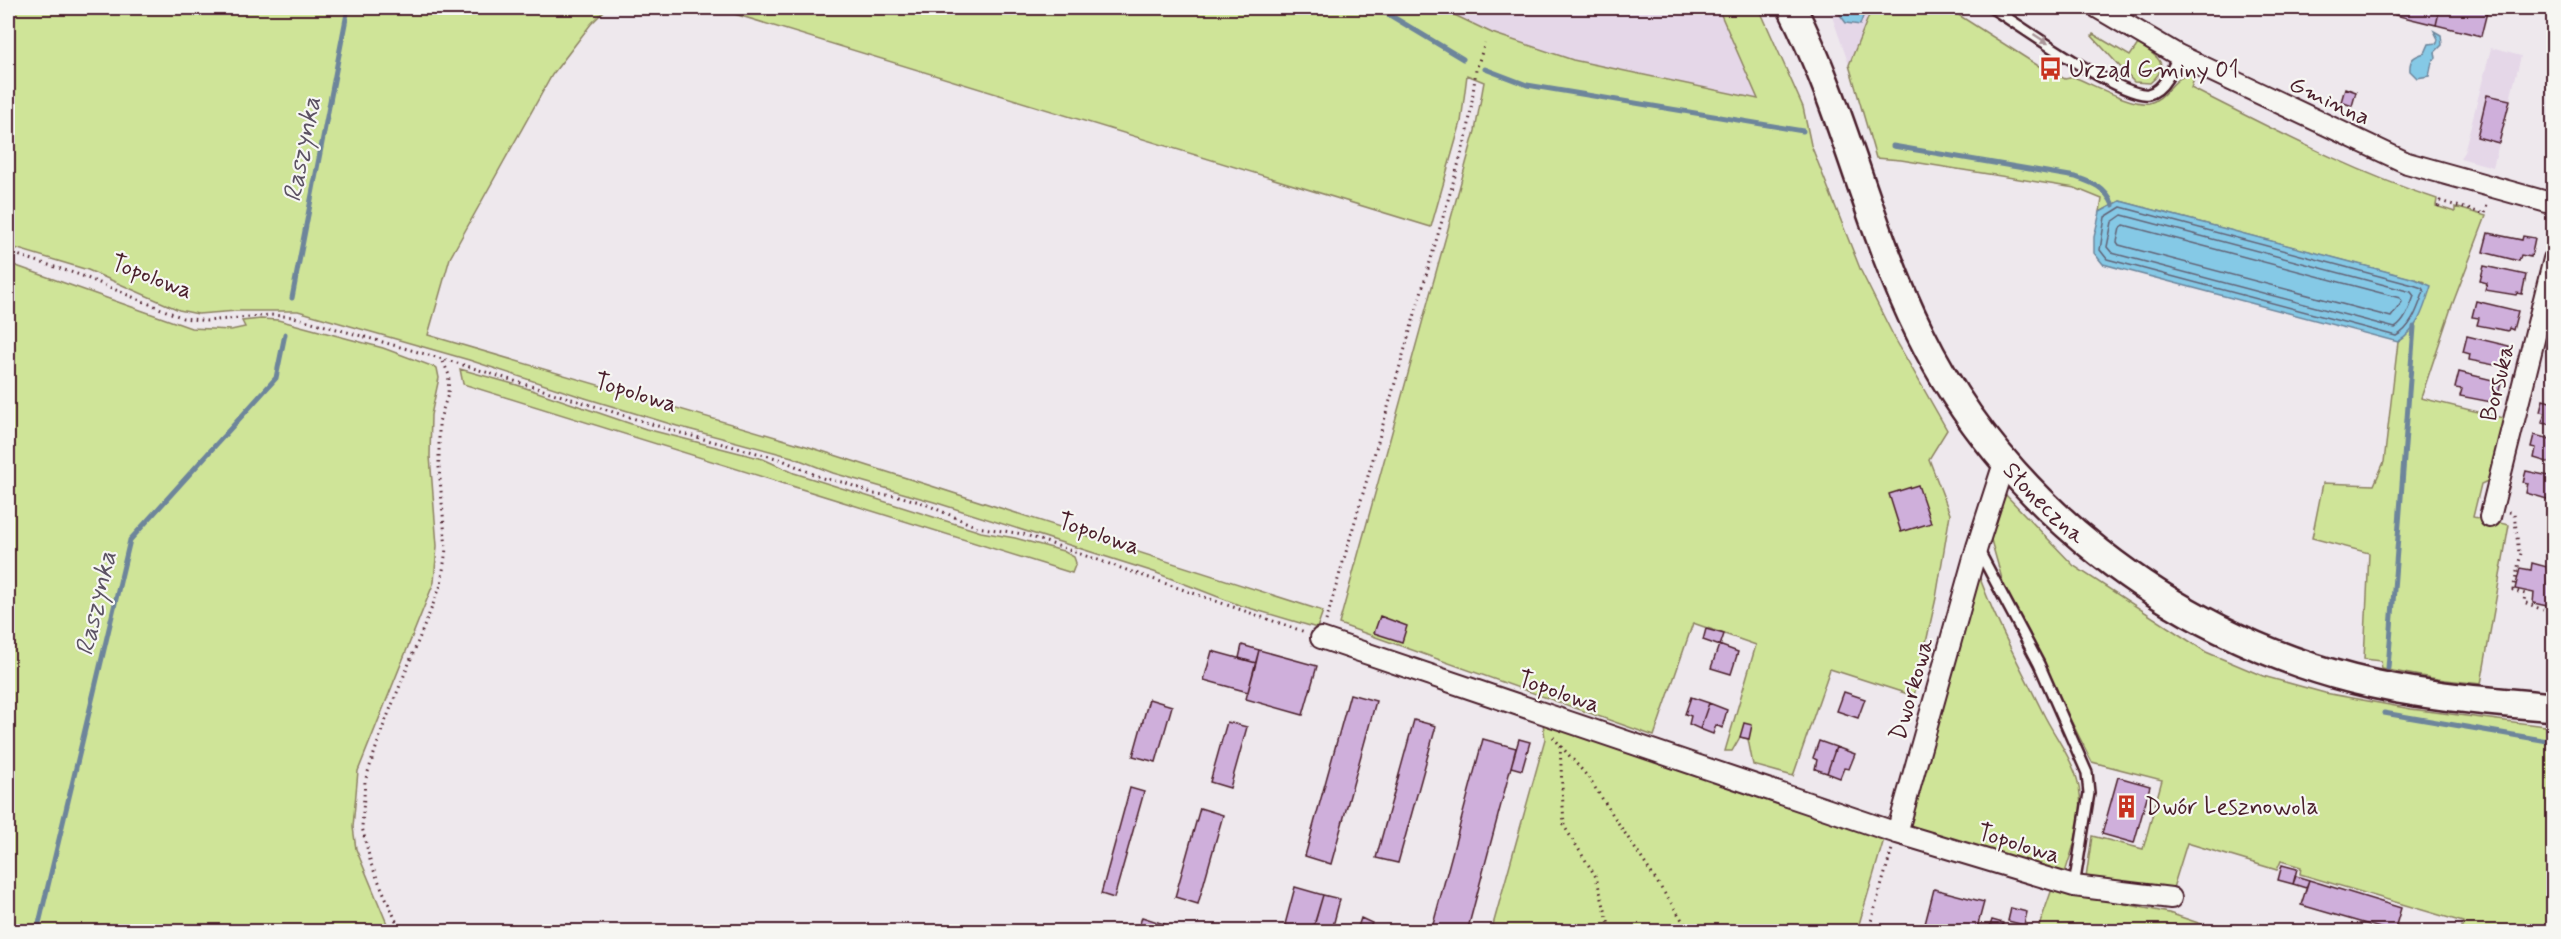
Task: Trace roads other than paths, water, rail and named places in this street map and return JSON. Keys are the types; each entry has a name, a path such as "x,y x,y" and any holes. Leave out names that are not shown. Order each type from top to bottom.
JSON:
{"main road":[{"name":"Słoneczna","path":"1792,8 1836,117 1889,265 1921,335 1963,408 2038,497 2079,536 2120,569 2155,592 2225,632 2255,645 2352,679 2396,689 2448,697 2553,707"}],"street":[{"name":"Gminna","path":"2098,8 2178,55 2407,163 2553,204"},
{"name":"Borsuka","path":"2490,517 2553,259"},
{"name":"Dworkowa","path":"1897,833 1977,547 2005,460"},
{"name":"Topolowa","path":"1321,638 1897,833 2074,886 2170,898"}],"lane":[{"path":"1992,8 2093,72 2132,92 2145,94 2158,88 2170,73 2178,55"},
{"path":"1977,547 2039,664 2087,773 2089,793 2074,886"}],"water":[{"path":"1835,8 1866,8 1860,25 1846,23"},
{"path":"2434,31 2441,35 2442,45 2435,52 2436,58 2432,62 2429,76 2417,78 2410,71 2411,61 2425,53 2429,44 2437,43 2438,39"},
{"path":"2120,201 2415,279 2431,286 2415,325 2398,342 2103,264 2094,253 2094,237 2100,212"}],"waterway":[{"name":"Raszynka","path":"292,298 348,8"},
{"path":"1378,8 1463,59"},
{"path":"1485,69 1527,85 1803,131"},
{"path":"1893,146 2076,177 2102,190 2113,205"},
{"path":"2388,668 2414,327"},
{"name":"Raszynka","path":"37,932 130,540 276,378 285,334"},
{"path":"2384,713 2554,742"}],"place":[{"name":"Urząd Gminy 01","path":"2051,69"},
{"name":"Dwór Lesznowola","path":"2127,806"}]}
